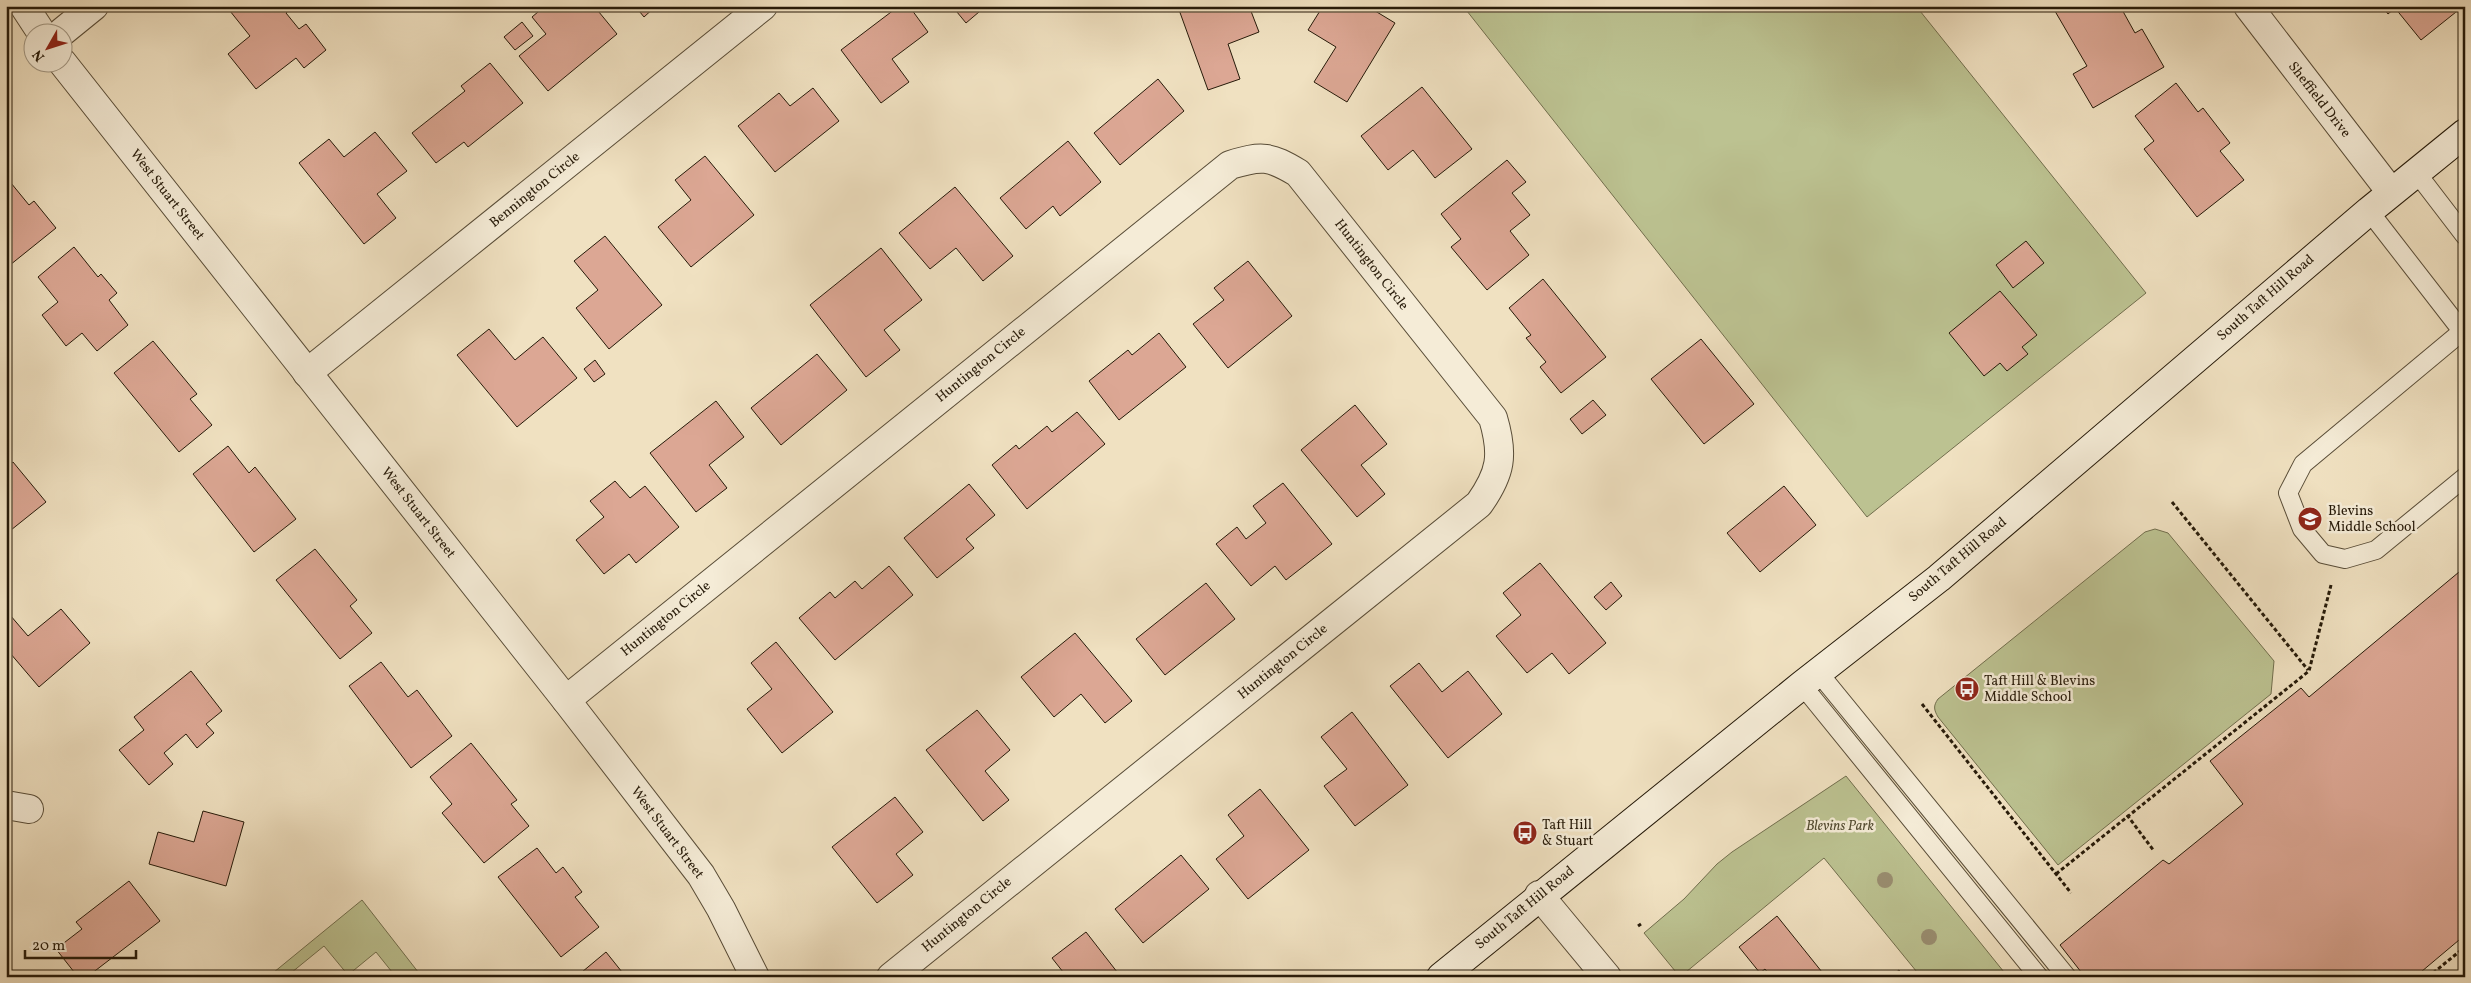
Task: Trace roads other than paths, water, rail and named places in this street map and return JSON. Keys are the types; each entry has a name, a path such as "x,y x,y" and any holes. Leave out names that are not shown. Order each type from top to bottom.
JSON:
{"street":[{"path":"24,6 34,22"},
{"path":"72,24 94,6"},
{"name":"Bennington Circle","path":"307,373 763,6"},
{"name":"Sheffield Drive","path":"2248,6 2391,192"},
{"name":"West Stuart Street","path":"70,72 566,700 700,876 721,909 754,977"},
{"name":"South Taft Hill Road","path":"1442,977 1540,896 1946,571 2391,192 2465,133"},
{"name":"Huntington Circle","path":"566,700 1230,165 1254,157 1278,160 1298,173 1493,418 1500,441 1500,464 1492,486 1479,504 891,977"},
{"path":"1540,896 1607,977"}],"lane":[{"path":"2416,172 2465,236"},
{"path":"2369,211 2463,330 2303,464 2288,493 2302,529 2323,554 2345,559 2376,550 2465,477"},
{"path":"1810,679 2039,977"},
{"path":"1810,679 2067,977"}],"place":[{"name":"Blevins Middle School","path":"2310,519"},
{"name":"Taft Hill & Blevins Middle School","path":"1967,689"},
{"name":"Taft Hill & Stuart","path":"1525,833"}],"park label":[{"name":"Blevins Park","path":"1840,826"}]}
